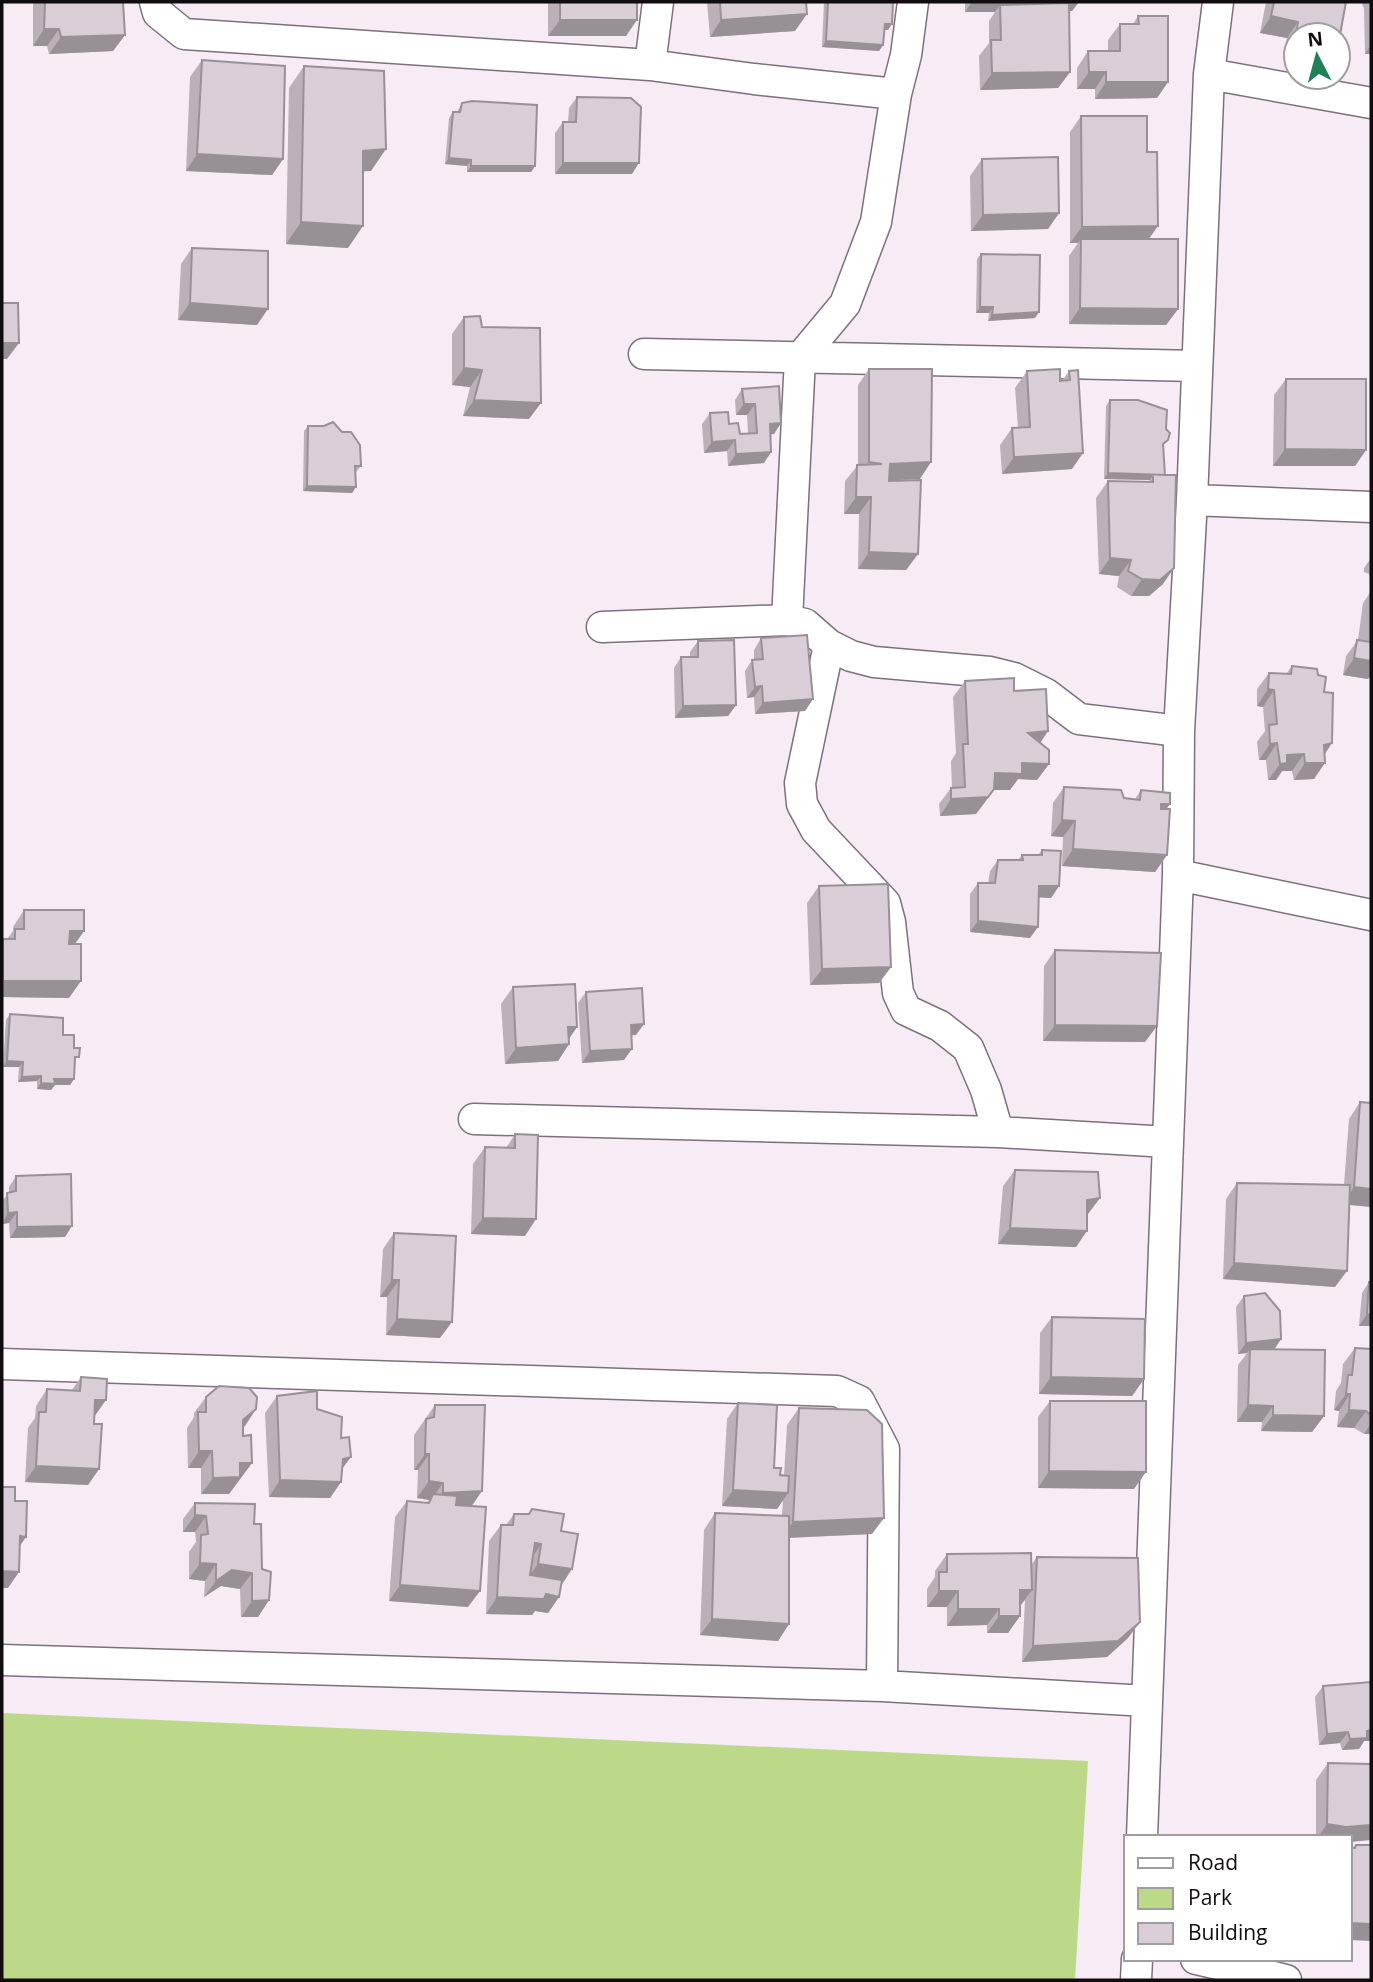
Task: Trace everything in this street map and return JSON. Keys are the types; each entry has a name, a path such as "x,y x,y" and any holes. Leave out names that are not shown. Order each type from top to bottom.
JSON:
{"street":[{"path":"155,2 158,13 184,34 650,65 896,94"},
{"path":"650,65 658,2"},
{"path":"787,620 800,358 845,304 876,222 913,2"},
{"path":"1142,1835 1178,875 1179,731 1192,500 1209,74 1218,2"},
{"path":"1209,74 1371,103"},
{"path":"644,354 1198,366"},
{"path":"1192,500 1371,507"},
{"path":"602,627 787,620 805,624 829,645 850,656 874,662 990,672 1014,678 1046,694 1079,719 1179,731"},
{"path":"829,645 800,783 802,804 816,830 884,903 890,922 898,993 906,1010 940,1026 968,1048 986,1090 998,1132"},
{"path":"1178,875 1371,915"},
{"path":"474,1119 998,1132 1168,1142"},
{"path":"2,1364 838,1391 859,1401 884,1449 883,1686"},
{"path":"2,1660 883,1686 1147,1702"},
{"path":"1136,1980 1137,1961"},
{"path":"1205,1961 1286,1980"}],"green space":[{"path":"2,1713 1088,1761 1075,1980 2,1980"}],"building":[{"path":"45,2 123,2 125,35 61,37 59,29 44,29"},
{"path":"560,2 637,2 637,20 560,20"},
{"path":"720,2 806,2 807,14 721,20"},
{"path":"828,2 893,2 892,24 885,24 883,45 826,41"},
{"path":"1274,2 1346,2 1342,21 1294,21 1271,16"},
{"path":"1069,3 1070,72 992,73 991,40 1001,40 1000,5"},
{"path":"1138,16 1168,16 1168,82 1106,82 1106,72 1089,72 1088,51 1120,51 1120,24 1139,24"},
{"path":"202,60 285,66 283,159 197,154"},
{"path":"304,66 384,71 386,149 363,151 363,226 301,222"},
{"path":"577,97 631,98 641,107 639,163 563,163 563,122 576,122"},
{"path":"472,101 537,105 535,166 471,166 471,160 449,158 453,112 460,112 462,103"},
{"path":"1081,116 1147,116 1147,152 1157,152 1158,226 1082,227"},
{"path":"1058,157 1059,213 983,215 982,159"},
{"path":"1081,239 1178,239 1178,309 1080,308"},
{"path":"192,248 268,251 268,309 190,303"},
{"path":"981,254 1040,255 1039,312 992,315 993,307 980,307"},
{"path":"2,303 18,303 19,343 2,343"},
{"path":"480,316 482,327 540,328 541,403 474,400 482,370 464,368 464,317"},
{"path":"869,369 932,369 931,462 890,464 889,481 921,480 918,554 869,552 871,497 856,497 857,465 882,464 869,462"},
{"path":"1060,369 1060,381 1070,380 1069,371 1078,370 1083,453 1014,457 1012,428 1030,427 1027,371"},
{"path":"1286,379 1366,379 1366,450 1285,449"},
{"path":"779,386 781,423 770,424 771,452 736,454 735,440 712,442 710,413 728,412 729,424 738,423 740,434 757,433 755,404 744,404 742,389"},
{"path":"1110,400 1138,400 1167,410 1166,429 1170,433 1163,444 1165,475 1108,473"},
{"path":"333,422 342,432 351,432 360,445 361,466 355,466 356,487 307,486 308,426 324,426"},
{"path":"1153,475 1176,475 1174,568 1160,580 1142,579 1128,571 1131,560 1110,558 1108,481 1153,482"},
{"path":"807,635 813,699 763,703 762,686 755,687 752,660 763,659 761,638"},
{"path":"734,640 736,705 683,706 681,657 698,657 698,641"},
{"path":"1357,640 1371,642 1371,661 1354,658"},
{"path":"1292,666 1317,669 1318,675 1326,677 1324,692 1333,693 1332,743 1324,745 1325,763 1305,763 1304,754 1287,755 1287,763 1280,764 1277,743 1270,744 1269,725 1277,724 1274,690 1268,689 1269,673 1291,674"},
{"path":"1014,678 1014,691 1046,689 1048,731 1028,733 1049,750 1049,764 1022,763 1022,774 995,773 994,789 988,797 951,799 951,788 965,787 963,744 968,744 965,681"},
{"path":"1064,787 1121,790 1124,798 1140,800 1141,790 1170,793 1170,804 1161,804 1161,809 1170,809 1167,855 1073,849 1075,821 1062,820"},
{"path":"1042,850 1061,851 1059,886 1039,886 1038,927 978,921 978,883 995,883 998,860 1023,860 1022,855 1042,855"},
{"path":"888,884 891,967 822,969 819,886"},
{"path":"24,910 84,910 84,931 70,931 69,944 81,944 81,981 3,981 3,939 15,939 15,929 24,929"},
{"path":"1055,950 1161,953 1157,1026 1055,1025"},
{"path":"575,984 577,1027 568,1027 569,1044 516,1048 513,987"},
{"path":"642,988 644,1024 631,1025 632,1049 590,1051 586,992"},
{"path":"10,1014 63,1018 63,1035 74,1035 74,1048 80,1048 79,1057 75,1057 74,1079 54,1079 55,1084 41,1083 41,1076 22,1077 23,1062 7,1061"},
{"path":"1360,1102 1371,1103 1371,1189 1354,1187"},
{"path":"515,1134 538,1135 536,1219 483,1218 485,1147 515,1148"},
{"path":"1015,1170 1098,1172 1100,1198 1087,1200 1087,1231 1010,1228"},
{"path":"71,1174 72,1226 17,1227 17,1212 8,1213 7,1193 16,1191 16,1176"},
{"path":"1237,1183 1350,1185 1347,1271 1234,1263"},
{"path":"394,1233 456,1236 452,1322 397,1319 399,1280 392,1280"},
{"path":"1371,1282 1371,1315 1367,1314"},
{"path":"1265,1293 1280,1311 1281,1339 1246,1343 1244,1296"},
{"path":"1052,1317 1145,1319 1144,1379 1051,1377"},
{"path":"1355,1348 1371,1349 1371,1415 1366,1411 1349,1410 1350,1394 1346,1394 1348,1375 1352,1375"},
{"path":"1250,1349 1325,1350 1324,1416 1273,1415 1273,1406 1248,1405"},
{"path":"81,1377 107,1379 106,1400 95,1400 94,1424 102,1424 99,1469 36,1466 39,1412 46,1412 47,1389 80,1391"},
{"path":"219,1386 249,1388 257,1397 256,1409 243,1420 243,1436 251,1435 252,1463 240,1463 240,1477 213,1478 212,1451 199,1451 198,1412 206,1412 206,1397"},
{"path":"317,1391 317,1409 342,1417 341,1438 349,1437 351,1457 343,1459 341,1482 280,1480 277,1396"},
{"path":"1050,1401 1146,1401 1146,1472 1049,1471"},
{"path":"738,1403 777,1405 774,1468 781,1468 780,1475 789,1476 788,1493 733,1490"},
{"path":"435,1405 485,1405 482,1491 443,1493 443,1483 429,1481 429,1454 425,1454 426,1419 434,1417"},
{"path":"799,1408 867,1410 882,1424 884,1518 793,1522"},
{"path":"2,1487 15,1487 15,1501 27,1501 26,1537 20,1536 19,1572 2,1571"},
{"path":"433,1494 457,1496 456,1505 486,1507 480,1591 400,1585 407,1501 429,1503"},
{"path":"195,1503 255,1504 254,1524 261,1524 262,1569 271,1572 269,1600 252,1601 252,1573 232,1570 216,1581 216,1564 200,1563 201,1535 208,1534 206,1516 195,1515"},
{"path":"532,1509 564,1514 561,1531 578,1534 572,1569 538,1564 541,1544 535,1543 530,1575 562,1580 559,1597 546,1594 544,1599 497,1597 501,1525 513,1525 514,1514 529,1514"},
{"path":"715,1513 789,1516 789,1624 712,1619"},
{"path":"1031,1553 1032,1590 1020,1590 1020,1616 999,1616 999,1609 958,1609 958,1591 939,1591 939,1572 947,1572 947,1554"},
{"path":"1037,1557 1138,1558 1140,1622 1118,1641 1033,1646"},
{"path":"1371,1682 1371,1730 1367,1731 1367,1738 1350,1739 1348,1732 1327,1734 1323,1686"},
{"path":"1328,1763 1371,1764 1371,1825 1346,1827 1327,1824"},
{"path":"1356,1845 1371,1845 1371,1924 1352,1923 1352,1847"}]}
